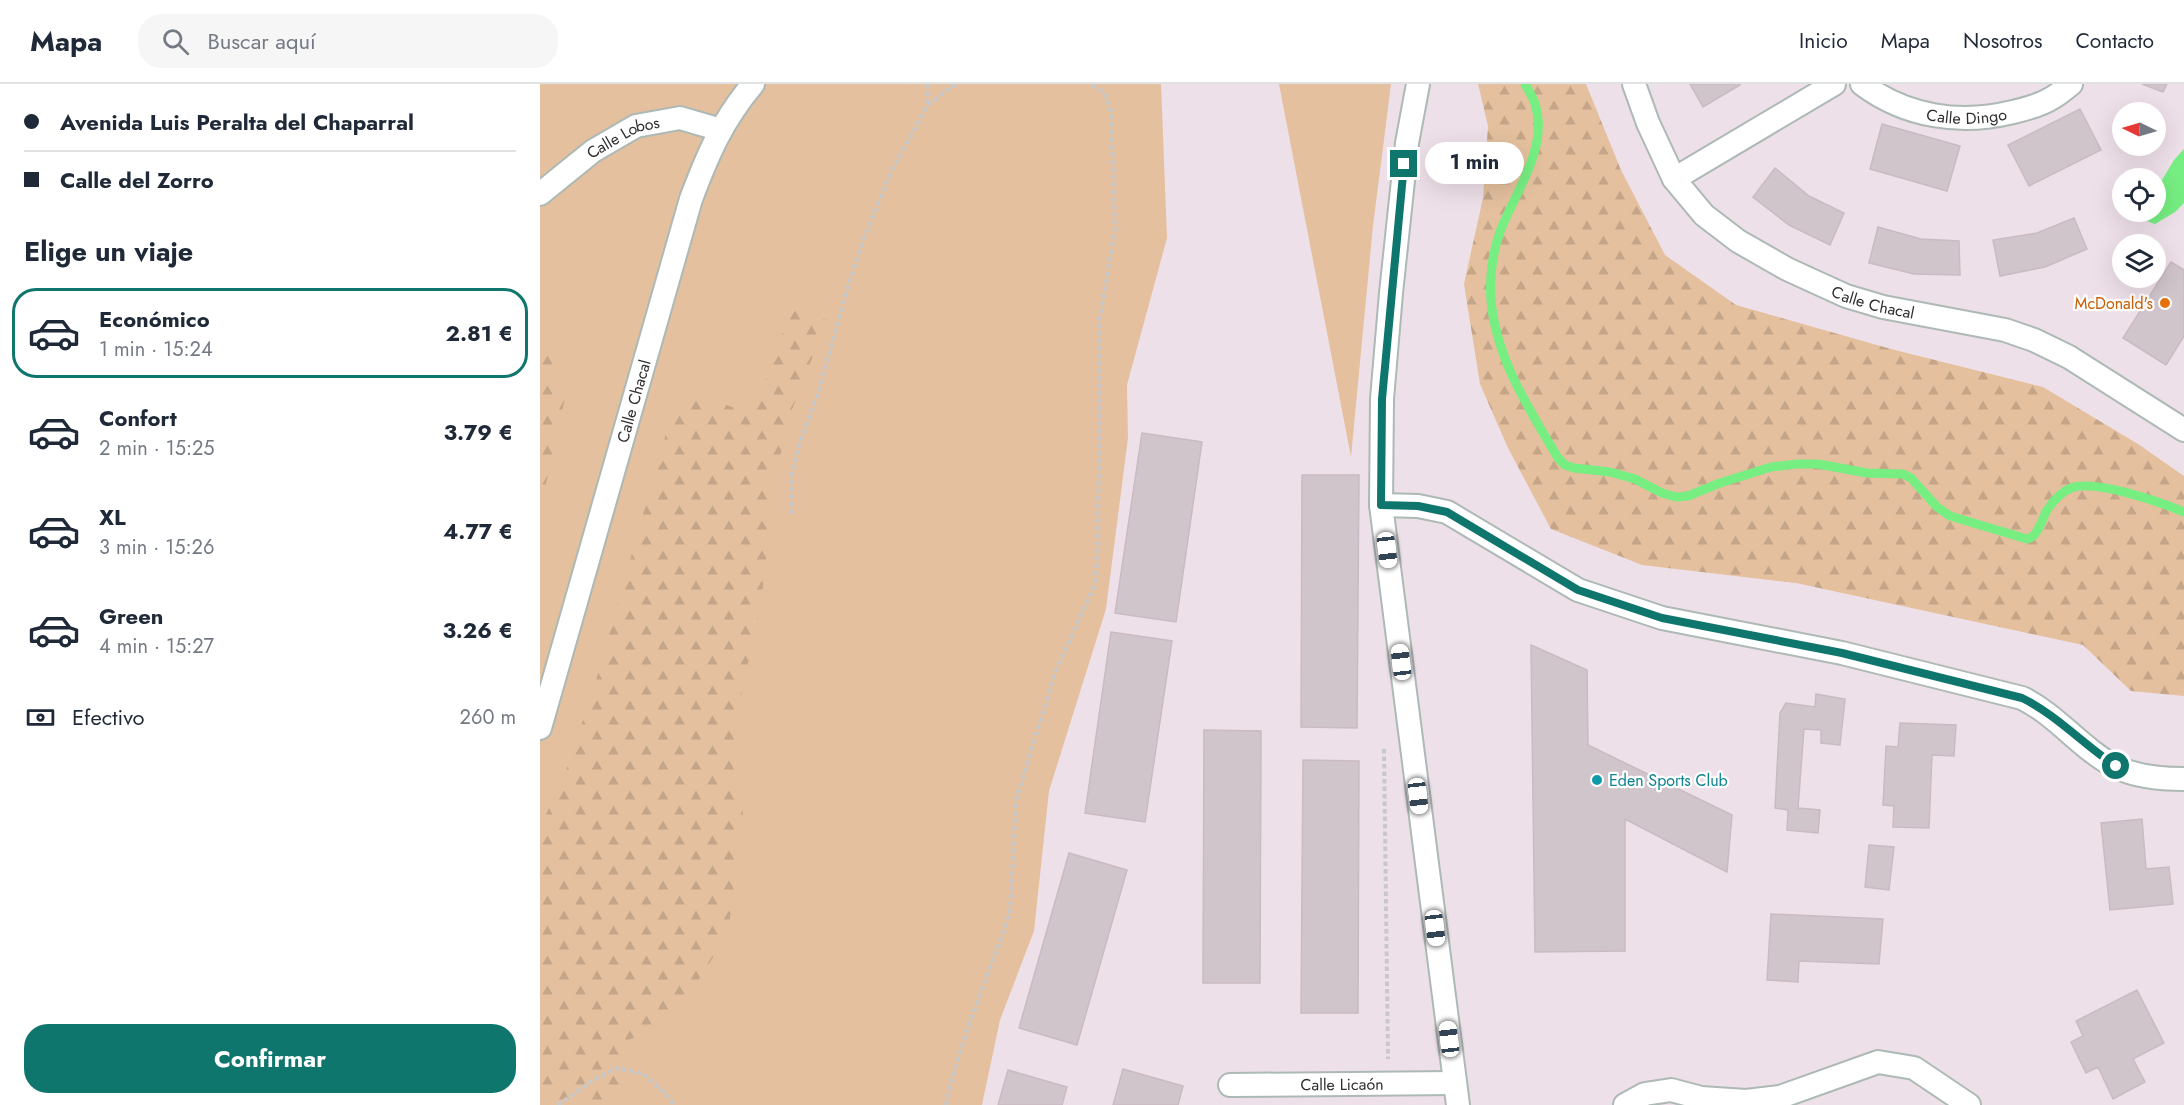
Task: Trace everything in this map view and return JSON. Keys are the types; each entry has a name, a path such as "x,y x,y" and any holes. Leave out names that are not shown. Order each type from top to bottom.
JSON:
{"street":[{"name":"Calle Chacal","path":"540,728 691,199 708,154 724,122 753,84"},
{"path":"1418,84 1407,142 1390,293 1382,399 1381,505 1458,1105"},
{"name":"Calle Chacal","path":"1634,84 1648,123 1674,179 1704,215 1738,240 1787,269 1845,296 1883,307 2005,330 2034,340 2069,357 2184,430"},
{"path":"1674,179 1834,84"},
{"name":"Calle Dingo","path":"1862,84 1877,95 1903,107 1936,116 1965,120 2026,109 2051,99 2071,84"},
{"name":"Calle Lobos","path":"540,194 593,151 636,126 680,118 720,130"},
{"path":"1381,505 1418,506 1447,512 1578,590 1662,618 1842,653 2022,698 2040,707 2094,752 2116,766 2148,777 2184,779"},
{"path":"1625,1105 1645,1094 1671,1090 1712,1099 1746,1101 1780,1097 1878,1062 1914,1068 1969,1105"},
{"name":"Calle Licaón","path":"1230,1085 1454,1083"}],"path":[{"path":"928,84 928,105"},
{"path":"792,514 791,477 864,238 891,172 928,105 951,87 959,84"},
{"path":"946,1105 969,1025 1010,913 1016,800 1056,670 1096,582 1100,317 1115,229 1112,111 1104,93 1091,84"},
{"path":"1384,741 1388,1084"},
{"path":"558,1105 592,1081 617,1068 644,1074 668,1096 674,1105"}],"green space":[{"path":"540,84 1161,84 1167,238 1127,385 1128,438 1106,609 1049,791 1034,931 1000,1020 982,1105 540,1105"},
{"path":"1279,84 1391,84 1373,226 1351,457"},
{"path":"1478,84 1586,84 1621,170 1665,255 1736,305 1891,349 2043,387 2138,444 2184,476 2184,696 2131,691 2083,645 1796,583 1642,565 1551,529 1508,448 1480,384 1464,284 1483,198 1488,126"},
{"path":"791,310 827,320 791,412 774,482 761,604 736,719 743,815 728,934 674,1018 623,1043 622,1095 617,1105 540,1105 540,827 565,774 595,684 672,412 703,396 753,415"},
{"path":"540,342 545,342 565,398 540,511"}],"shaded area":[{"path":"2184,149 2184,203 2166,217 2166,173"}],"building":[{"path":"1690,84 1740,84 1740,85 1703,107"},
{"path":"2142,84 2167,84 2163,92"},
{"path":"2080,109 2101,150 2029,186 2008,145"},
{"path":"1882,124 1960,146 1947,191 1870,169"},
{"path":"1775,168 1809,196 1844,213 1830,245 1789,225 1753,197"},
{"path":"2074,218 2087,249 2045,267 2000,276 1993,240 2037,233"},
{"path":"1878,227 1921,239 1959,241 1960,275 1914,274 1869,263"},
{"name":"McDonald's","path":"2171,262 2184,270 2184,336 2166,365 2123,338 2155,288 2166,288 2166,270"},
{"path":"1142,433 1202,442 1176,622 1115,613"},
{"path":"1302,475 1359,475 1357,728 1301,727"},
{"path":"1111,632 1172,641 1145,822 1085,813"},
{"name":"Eden Sports Club","path":"1531,645 1587,670 1588,745 1732,815 1727,872 1625,819 1625,951 1535,952"},
{"path":"1816,694 1845,699 1840,745 1821,743 1821,730 1804,729 1798,808 1820,810 1818,833 1787,830 1788,810 1775,808 1780,713 1786,703 1815,707"},
{"path":"1900,723 1956,725 1954,756 1932,755 1929,828 1893,827 1894,806 1883,805 1886,746 1898,747"},
{"path":"1204,730 1261,731 1260,983 1203,983"},
{"path":"1303,760 1359,761 1358,1013 1301,1013"},
{"path":"2142,819 2146,869 2169,867 2173,904 2110,910 2101,823"},
{"path":"1869,845 1894,847 1889,890 1865,887"},
{"path":"1069,853 1127,870 1077,1045 1019,1028"},
{"path":"1771,914 1883,919 1879,964 1799,961 1798,982 1767,980"},
{"path":"2137,990 2164,1043 2133,1059 2145,1082 2113,1099 2098,1067 2086,1073 2071,1042 2083,1036 2076,1021"},
{"path":"1123,1069 1183,1086 1178,1105 1113,1105"},
{"path":"1008,1070 1067,1087 1062,1105 998,1105"}],"waterway":[{"path":"1525,84 1535,104 1538,136 1529,168 1498,237 1491,273 1491,300 1494,322 1507,363 1536,421 1558,458 1565,465 1610,472 1635,479 1662,493 1676,497 1688,496 1771,467 1797,464 1818,464 1867,473 1903,474 1911,478 1937,507 1950,516 2027,539 2037,531 2047,510 2058,497 2071,488 2082,486 2128,493 2184,512"}],"place":[{"name":"McDonald's","path":"2165,303"},
{"name":"Eden Sports Club","path":"1597,780"}],"route":[{"path":"1404,164 1390,293 1382,399 1381,505 1418,506 1447,512 1578,590 1662,618 1842,653 2022,698 2040,707 2094,752 2116,766"}]}
